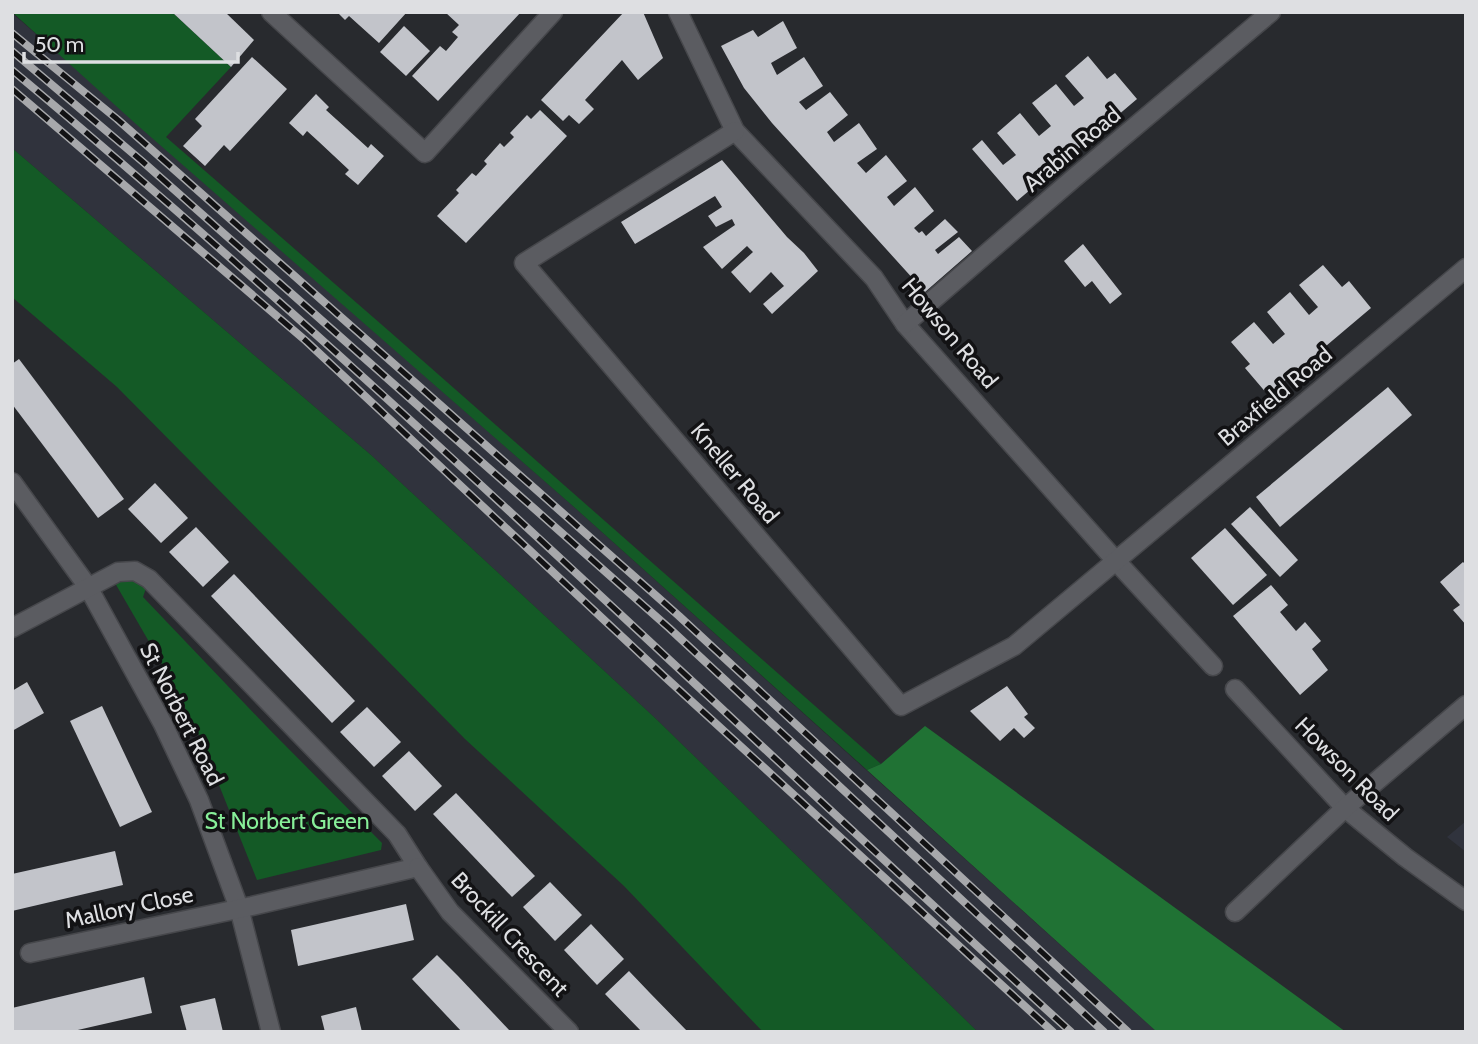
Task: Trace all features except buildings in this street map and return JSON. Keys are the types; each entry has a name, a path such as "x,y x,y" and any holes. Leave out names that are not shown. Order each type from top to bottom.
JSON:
{"street":[{"path":"271,12 425,153 553,12"},
{"name":"Howson Road","path":"678,12 735,131 874,278 905,324 1213,666"},
{"name":"Arabin Road","path":"905,324 1271,12"},
{"name":"Kneller Road","path":"735,131 524,262 901,706 1014,646 1116,561"},
{"name":"Braxfield Road","path":"1116,561 1466,268"},
{"name":"St Norbert Road","path":"12,482 88,587 163,724 199,800 239,908 271,1032"},
{"path":"12,628 118,572 135,571 149,579 397,834 418,867 239,908"},
{"name":"Howson Road","path":"1235,689 1345,808 1405,857 1466,901"},
{"path":"1235,912 1345,808 1466,705"},
{"name":"Brockill Crescent","path":"418,867 450,912 569,1032"},
{"name":"Mallory Close","path":"30,953 239,908"}],"shaded area":[{"path":"12,13 574,507 1157,1032 978,1032 654,717 371,455 12,148"},
{"path":"1466,821 1466,852 1447,837"}],"green space":[{"path":"12,12 172,12 231,67 166,137 881,764 867,770 574,507"},
{"path":"12,148 371,455 654,717 978,1032 763,1032 624,886 465,739 117,387 12,297"},
{"name":"St Norbert Green","path":"132,580 146,588 143,597 382,843 381,850 257,880 199,735 115,583"},
{"path":"925,726 1346,1032 1157,1032 867,770 881,764"}],"railway":[{"path":"12,33 117,119 679,616 1128,1032"},
{"path":"12,51 143,162 669,628 1104,1032"},
{"path":"12,70 148,186 415,424 1071,1032"},
{"path":"12,89 306,341 665,677 1053,1032"}]}
